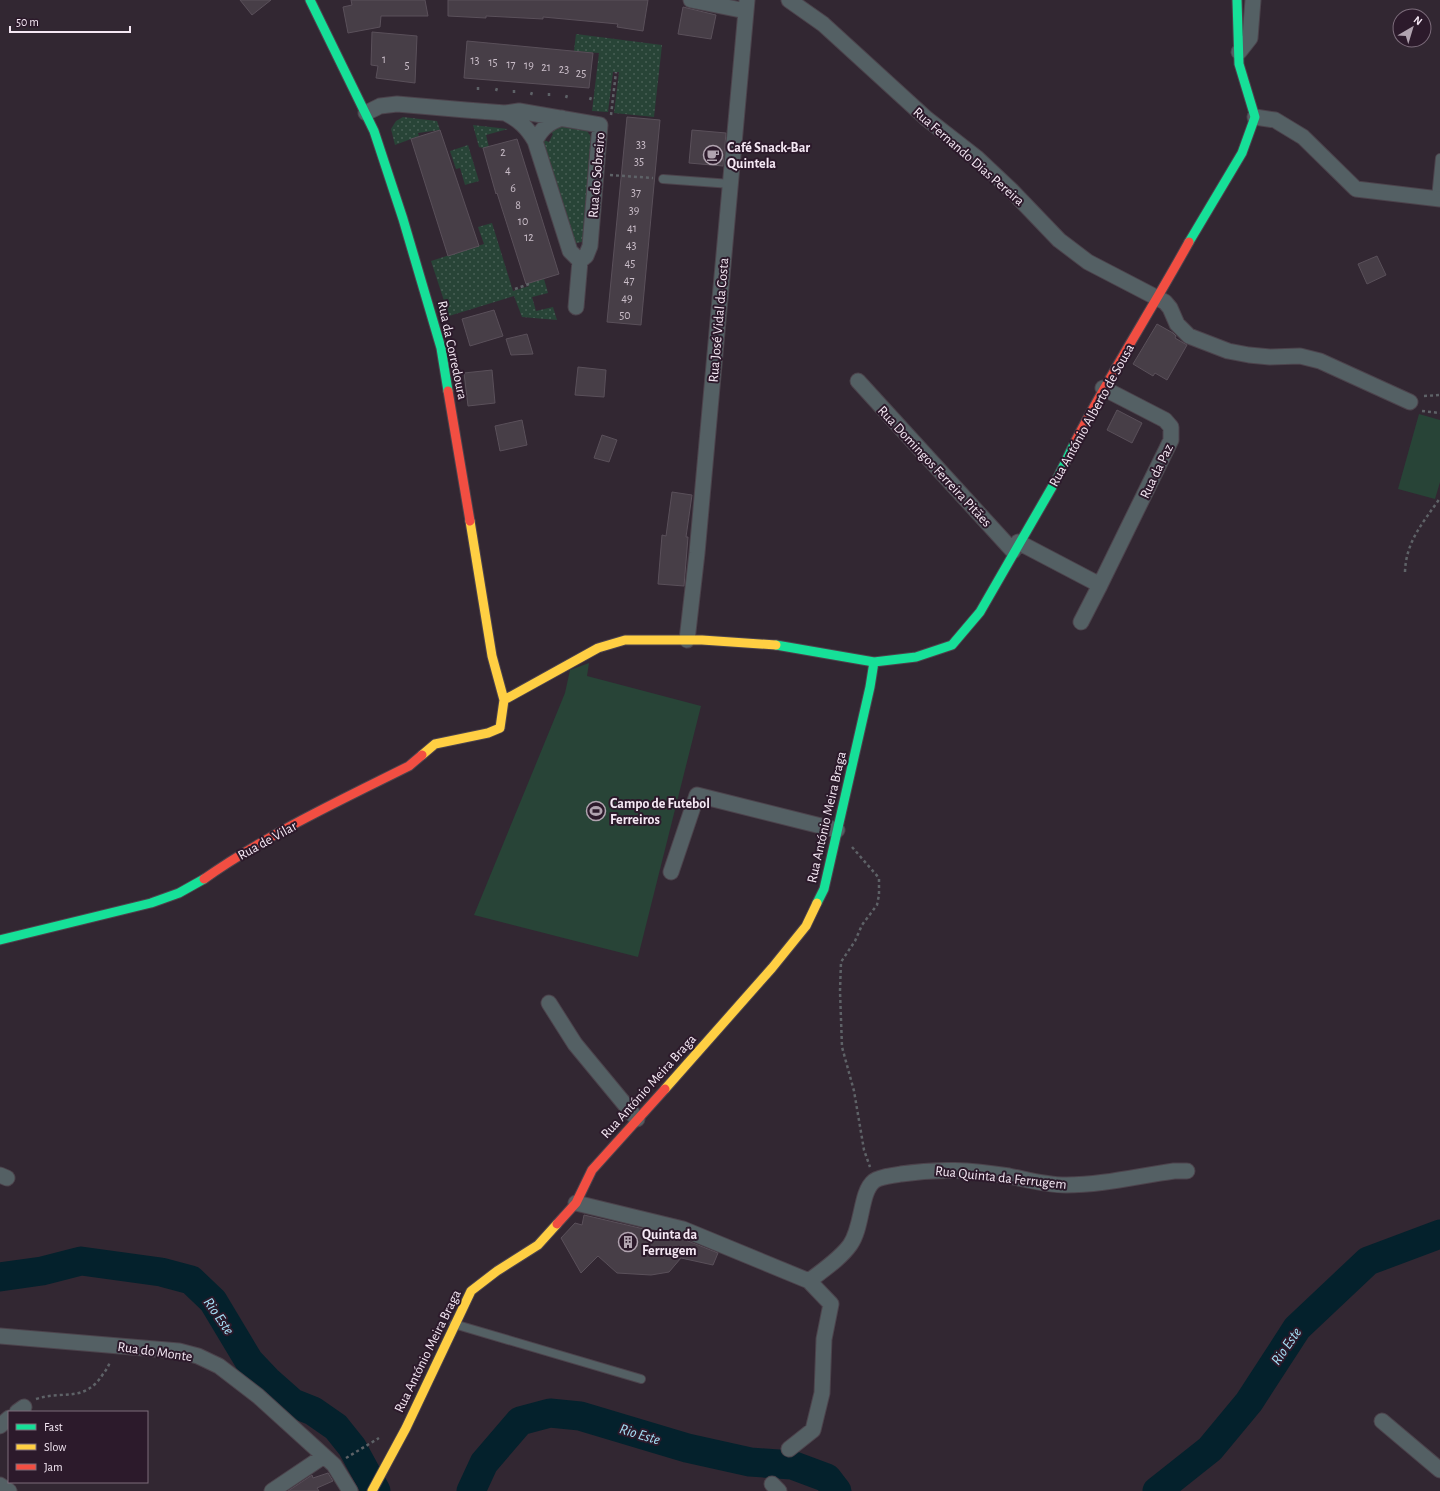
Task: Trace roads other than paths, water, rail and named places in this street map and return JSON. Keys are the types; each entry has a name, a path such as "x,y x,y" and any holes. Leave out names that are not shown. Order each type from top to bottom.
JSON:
{"street":[{"name":"Rua da Corredoura","path":"310,0 374,130 403,218 441,348 492,656 504,700"},
{"path":"691,0 747,5"},
{"name":"Rua Fernando Dias Pereira","path":"789,0 823,24 916,109 977,158 1011,190 1059,240 1088,262 1158,298 1170,308 1177,324 1189,336 1228,351 1270,357 1300,356 1320,361 1410,402"},
{"path":"1237,0 1239,64 1255,117 1275,120 1304,137 1356,189 1438,198"},
{"path":"1239,52 1250,38 1252,0"},
{"name":"Rua José Vidal da Costa","path":"687,640 697,553 747,5"},
{"name":"Rua do Sobreiro","path":"366,113 380,106 397,104 505,113 519,111 600,124 590,246 586,256 580,261 576,307"},
{"name":"Rua do Sobreiro","path":"505,113 519,120 529,130 535,141 570,251 580,261"},
{"name":"Rua António Alberto de Sousa","path":"878,662 916,658 952,645 980,612 1016,546 1059,475 1103,388 1158,298 1206,210 1242,153 1255,117"},
{"path":"535,141 543,128 549,123 562,118"},
{"name":"Rua Domingos Ferreira Pitães","path":"858,382 1016,546"},
{"name":"Rua da Paz","path":"1082,622 1161,461 1172,433 1171,427 1165,420 1103,388"},
{"path":"1016,546 1100,585"},
{"path":"504,700 598,648 625,640 687,640 774,645 878,662"},
{"name":"Rua António Meira Braga","path":"372,1491 385,1470 471,1291 497,1271 538,1245 576,1203 592,1170 772,968 806,926 824,890 870,687 878,662"},
{"name":"Rua de Vilar","path":"0,940 151,903 179,893 195,885 236,856 271,836 409,766 436,744 500,728 504,700"},
{"path":"671,872 697,795 837,830"},
{"path":"548,1003 575,1044 637,1118"},
{"name":"Rua Quinta da Ferrugem","path":"810,1281 836,1260 850,1245 858,1230 863,1202 868,1189 874,1181 883,1177 926,1170 953,1169 1011,1177 1043,1184 1085,1185 1174,1171 1187,1171"},
{"path":"576,1203 683,1229 810,1281 831,1304 824,1339 822,1393 813,1430 789,1449"},
{"name":"Rua do Monte","path":"0,1336 179,1351 198,1356 219,1366 258,1396 334,1465 350,1491"},
{"path":"0,1426 8,1419"},
{"path":"1382,1421 1440,1470"},
{"path":"272,1491 324,1456"},
{"path":"0,1485 9,1491"}],"lane":[{"path":"1438,198 1440,158"},
{"path":"661,179 731,184"},
{"path":"454,1324 641,1379"}],"waterway":[{"name":"Rio Este","path":"1157,1491 1210,1449 1249,1402 1297,1328 1368,1261 1440,1234"},
{"name":"Rio Este","path":"0,1277 42,1271 81,1261 161,1272 191,1280 213,1301 249,1361 267,1380 293,1403 313,1411 336,1427 352,1447 376,1491"},
{"name":"Rio Este","path":"471,1491 484,1463 520,1421 550,1413 580,1416 687,1448 750,1462 792,1465 827,1478 837,1491"}],"place":[{"name":"Café Snack-Bar Quintela","path":"713,155"},
{"name":"Campo de Futebol Ferreiros","path":"596,811"},
{"name":"Quinta da Ferrugem","path":"628,1242"}]}
